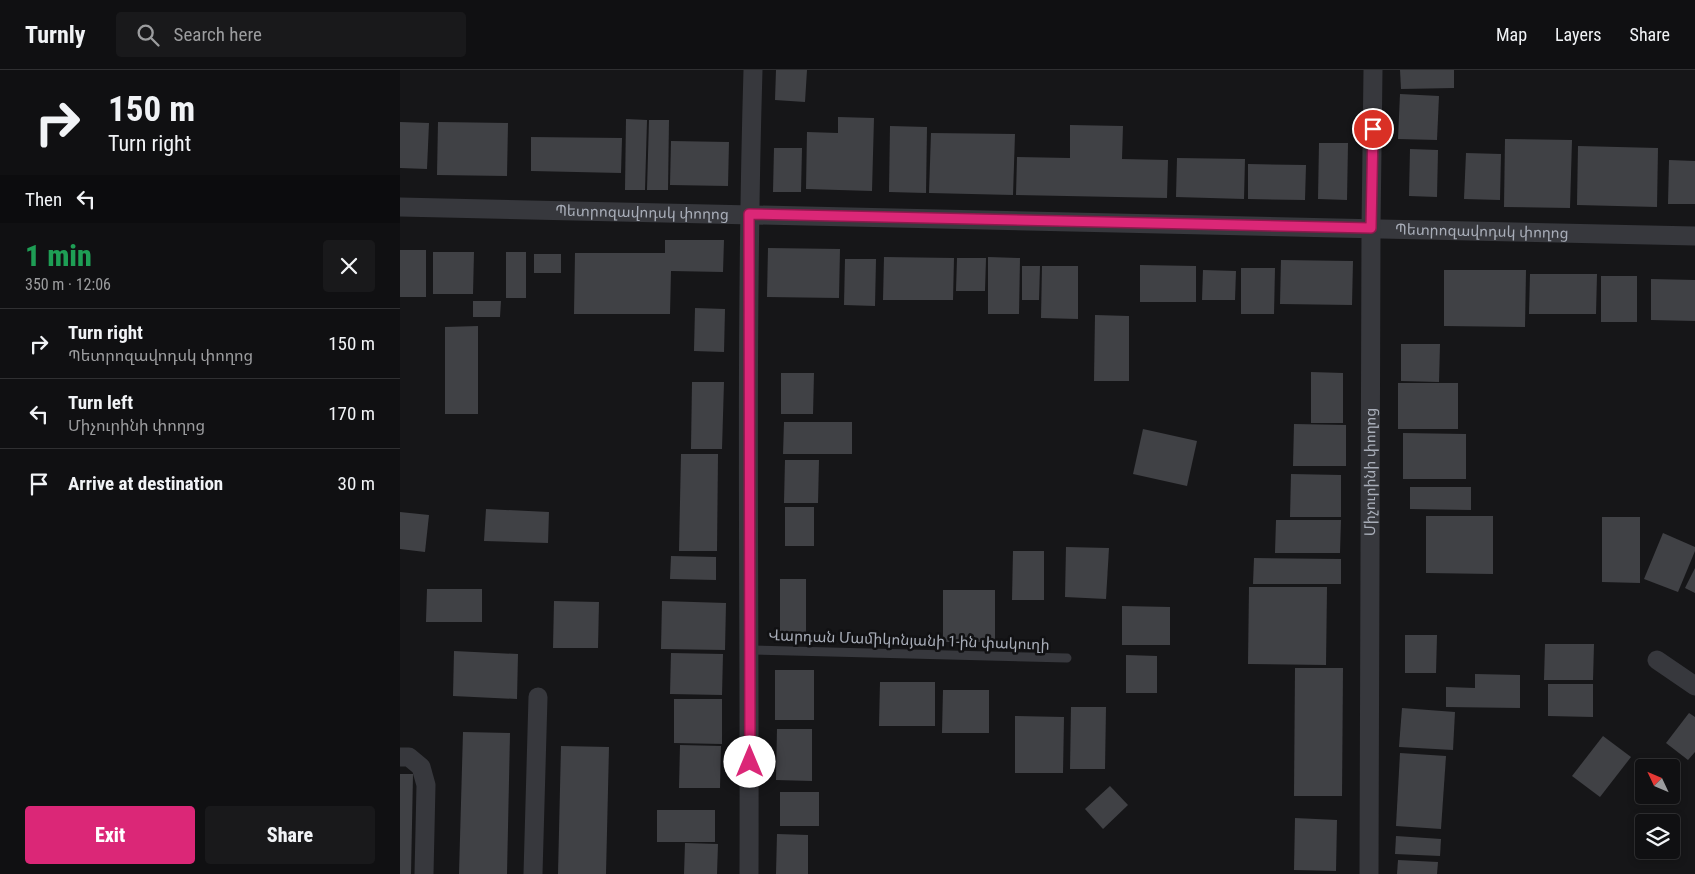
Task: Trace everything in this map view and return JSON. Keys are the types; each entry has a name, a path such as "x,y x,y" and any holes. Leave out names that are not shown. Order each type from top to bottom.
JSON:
{"street":[{"path":"749,874 749,214 753,70"},
{"name":"Միչուրինի փողոց","path":"1369,874 1371,228 1374,70"},
{"name":"Պետրոզավոդսկ փողոց","path":"400,207 1695,236"},
{"path":"1657,660 1695,686"},
{"path":"533,874 538,697"},
{"path":"400,757 409,757 421,767 426,785 424,874"}],"lane":[{"name":"Վարդան Մամիկոնյանի 1-ին փակուղի","path":"750,650 1067,658"}],"building":[{"path":"776,70 807,70 805,102 775,100"},
{"path":"1400,70 1454,70 1454,88 1401,89"},
{"path":"1400,94 1439,96 1437,140 1398,139"},
{"path":"838,117 874,118 872,191 806,189 807,132 838,133"},
{"path":"626,119 647,120 645,190 625,190"},
{"path":"649,120 669,120 668,190 647,190"},
{"path":"400,122 429,123 427,169 400,168"},
{"path":"438,122 508,123 507,176 437,175"},
{"path":"1070,125 1123,126 1122,159 1168,160 1167,198 1016,195 1017,157 1070,158"},
{"path":"890,126 927,127 926,193 889,192"},
{"path":"931,133 1015,134 1013,195 929,193"},
{"path":"531,137 622,138 621,173 531,171"},
{"path":"1505,139 1572,140 1570,208 1504,207"},
{"path":"671,141 729,142 728,186 670,185"},
{"path":"1319,143 1348,143 1347,200 1318,199"},
{"path":"1578,146 1658,148 1657,207 1577,205"},
{"path":"774,148 802,148 801,192 773,192"},
{"path":"1410,149 1438,150 1437,197 1409,196"},
{"path":"1466,153 1501,154 1500,200 1464,199"},
{"path":"1177,158 1245,159 1244,199 1176,197"},
{"path":"1669,160 1695,161 1695,204 1668,204"},
{"path":"1248,164 1306,165 1305,200 1248,199"},
{"path":"665,240 724,240 723,272 671,271 670,314 574,314 575,253 665,253"},
{"path":"768,248 840,249 839,298 767,297"},
{"path":"400,250 426,250 426,297 400,297"},
{"path":"433,252 474,252 473,294 433,294"},
{"path":"506,252 526,252 526,298 506,298"},
{"path":"534,254 561,254 561,273 534,273"},
{"path":"884,257 954,258 953,300 883,300"},
{"path":"988,257 1020,258 1019,314 988,314"},
{"path":"957,258 986,258 985,291 956,291"},
{"path":"845,259 876,259 875,306 844,305"},
{"path":"1281,260 1353,261 1352,305 1280,304"},
{"path":"1140,265 1196,266 1196,302 1140,302"},
{"path":"1022,266 1040,266 1039,300 1022,300"},
{"path":"1042,266 1078,266 1078,319 1041,318"},
{"path":"1241,268 1275,268 1274,314 1241,314"},
{"path":"1203,270 1236,271 1235,300 1202,300"},
{"path":"1444,270 1526,270 1525,327 1444,326"},
{"path":"1530,274 1597,274 1596,314 1529,314"},
{"path":"1601,276 1637,276 1637,322 1601,322"},
{"path":"1651,279 1695,280 1695,321 1651,320"},
{"path":"473,301 501,301 500,317 473,317"},
{"path":"695,308 725,309 724,352 694,351"},
{"path":"1095,315 1129,316 1129,381 1094,381"},
{"path":"478,326 478,414 445,414 445,327"},
{"path":"1401,344 1440,344 1439,382 1401,381"},
{"path":"1311,372 1343,373 1343,423 1311,423"},
{"path":"781,373 814,373 813,414 781,414"},
{"path":"692,382 724,382 722,449 691,449"},
{"path":"1398,383 1458,383 1458,429 1398,429"},
{"path":"784,422 852,422 852,454 783,454"},
{"path":"1294,424 1346,425 1346,466 1293,466"},
{"path":"1143,429 1197,441 1187,486 1133,474"},
{"path":"1403,433 1466,434 1466,479 1403,479"},
{"path":"681,454 718,454 717,551 679,551"},
{"path":"785,460 819,460 818,503 784,503"},
{"path":"1291,474 1341,475 1341,517 1290,517"},
{"path":"1410,487 1471,487 1471,510 1410,509"},
{"path":"785,507 814,507 814,546 785,546"},
{"path":"486,509 549,512 548,543 484,541"},
{"path":"400,512 429,515 425,552 400,549"},
{"path":"1426,516 1493,516 1493,574 1426,573"},
{"path":"1602,517 1640,517 1640,583 1602,582"},
{"path":"1276,520 1341,520 1340,553 1275,553"},
{"path":"1663,533 1695,547 1678,592 1644,579"},
{"path":"1066,547 1109,548 1106,599 1065,597"},
{"path":"1013,551 1044,551 1044,600 1012,600"},
{"path":"671,556 716,557 716,580 670,579"},
{"path":"1254,558 1341,559 1341,584 1253,584"},
{"path":"1695,568 1695,593 1685,588"},
{"path":"780,579 806,579 806,633 780,633"},
{"path":"1249,587 1327,587 1326,665 1248,664"},
{"path":"427,589 482,589 482,622 426,622"},
{"path":"943,590 995,590 995,642 943,642"},
{"path":"554,601 599,602 598,648 553,648"},
{"path":"662,601 726,603 725,650 661,649"},
{"path":"1122,606 1170,607 1170,645 1122,645"},
{"path":"1405,635 1437,635 1436,673 1405,673"},
{"path":"1545,644 1594,644 1593,680 1544,680"},
{"path":"454,651 518,654 517,699 453,696"},
{"path":"671,653 723,654 722,695 670,694"},
{"path":"1126,655 1157,656 1157,693 1126,693"},
{"path":"1295,668 1343,668 1342,796 1294,796"},
{"path":"775,670 814,670 814,720 775,720"},
{"path":"1475,674 1520,675 1520,708 1446,707 1446,687 1475,688"},
{"path":"880,682 935,682 935,726 879,726"},
{"path":"1548,684 1593,684 1593,717 1548,716"},
{"path":"943,690 989,690 989,733 942,733"},
{"path":"674,699 722,699 722,744 674,743"},
{"path":"1071,707 1106,707 1105,769 1070,769"},
{"path":"1402,708 1455,712 1453,750 1399,747"},
{"path":"1689,713 1695,717 1695,752 1688,760 1666,743"},
{"path":"1015,716 1064,717 1063,773 1015,773"},
{"path":"777,729 812,729 812,781 776,780"},
{"path":"463,732 510,733 507,874 459,874"},
{"path":"1603,736 1631,757 1600,797 1572,776"},
{"path":"680,745 721,746 720,788 679,788"},
{"path":"561,746 609,747 606,874 558,874"},
{"path":"1400,753 1446,756 1441,829 1396,826"},
{"path":"400,774 413,774 411,874 400,874"},
{"path":"1110,786 1128,805 1103,829 1085,809"},
{"path":"780,792 819,792 819,826 780,826"},
{"path":"657,810 715,810 715,842 657,842"},
{"path":"1295,818 1337,820 1336,871 1294,870"},
{"path":"777,834 808,835 808,874 776,874"},
{"path":"1396,836 1441,839 1440,856 1395,854"},
{"path":"685,843 718,844 717,874 684,874"},
{"path":"1398,860 1438,862 1437,874 1397,874"}],"route":[{"path":"750,762 749,214 1371,228 1373,129"}]}
